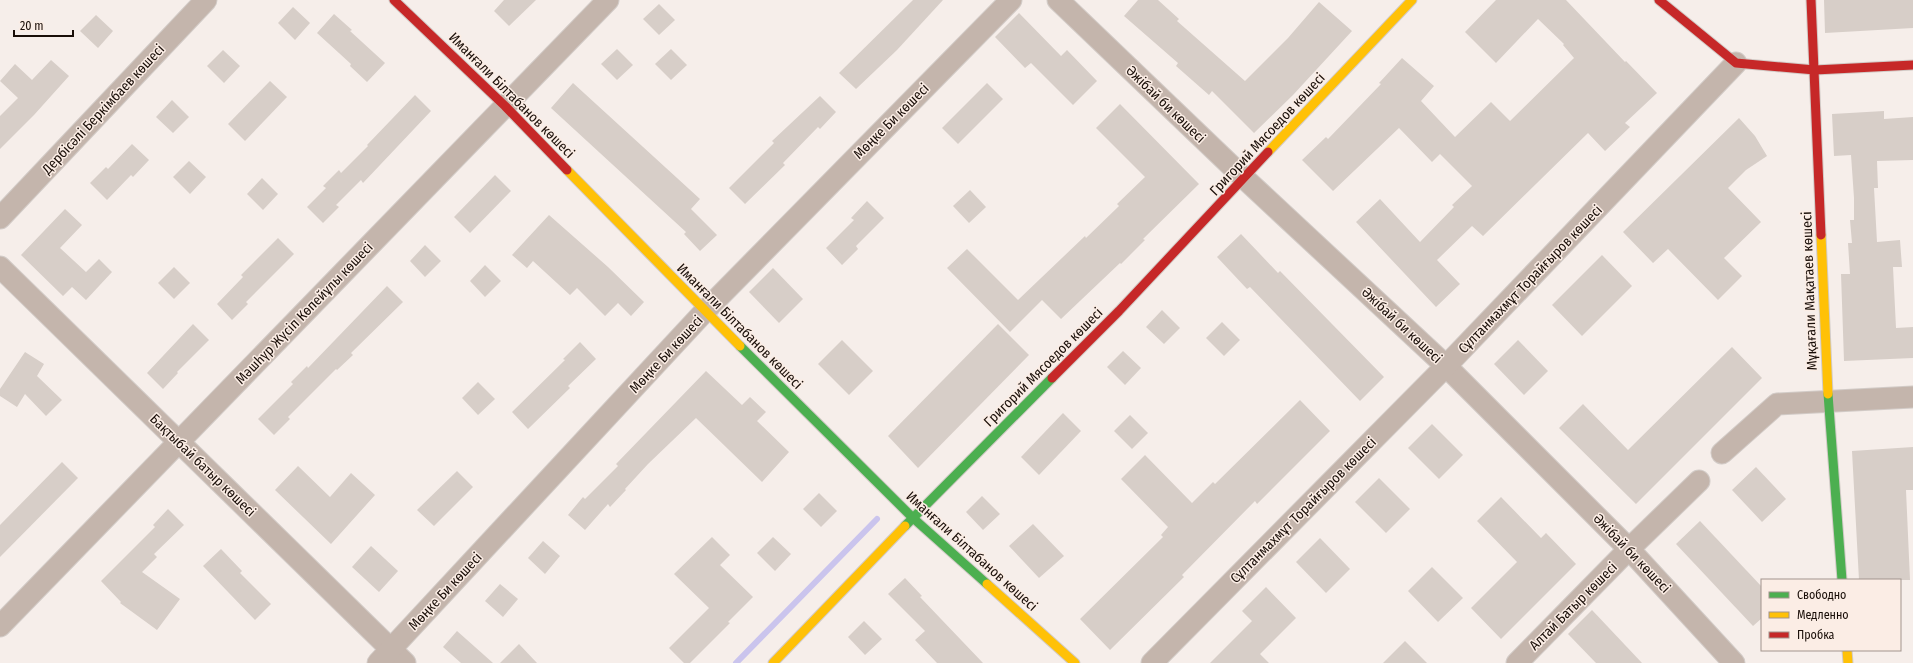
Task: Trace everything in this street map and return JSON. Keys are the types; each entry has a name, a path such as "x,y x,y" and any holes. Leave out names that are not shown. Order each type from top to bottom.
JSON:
{"street":[{"name":"Дербісәлі Беркімбаев көшесі","path":"0,218 206,0"},
{"name":"Иманғали Білтабанов көшесі","path":"394,0 505,106 705,311 913,518 1075,663"},
{"name":"Мәшһүр Жүсіп Көпейұлы көшесі","path":"0,626 608,0"},
{"name":"Мөңке Би көшесі","path":"392,658 705,311 1011,0"},
{"name":"Әжібай би көшесі","path":"1058,0 1244,178 1446,366 1630,549 1734,663"},
{"name":"Григорий Мясоедов көшесі","path":"773,663 913,518 1119,311 1412,0"},
{"path":"1659,0 1736,63 1815,70 1913,65"},
{"name":"Мұқағали Мақатаев көшесі","path":"1811,0 1828,401 1842,579"},
{"name":"Сұлтанмахмұт Торайғыров көшесі","path":"1152,663 1446,366 1736,63"},
{"name":"Бақтыбай батыр көшесі","path":"0,267 179,442 392,658"},
{"path":"1722,453 1777,404 1913,397"},
{"name":"Алтай Батыр көшесі","path":"1517,663 1699,481"},
{"path":"1847,651 1848,663"}],"building":[{"path":"504,0 536,0 509,26 494,11"},
{"path":"913,0 943,0 897,50 856,89 839,73"},
{"path":"1138,0 1158,0 1179,19 1177,21 1245,81 1288,38 1319,2 1352,31 1293,95 1254,133 1212,91 1209,95 1176,66 1178,63 1124,16"},
{"path":"1496,0 1566,0 1657,93 1625,123 1630,127 1605,151 1588,133 1483,236 1472,226 1437,260 1460,284 1436,307 1356,222 1380,199 1420,242 1454,207 1452,205 1472,186 1440,154 1432,162 1399,128 1333,191 1302,160 1326,137 1328,139 1381,84 1379,83 1402,58 1434,86 1421,101 1455,137 1491,102 1510,121 1574,58 1563,45 1564,44 1538,19 1496,63 1465,32"},
{"path":"1824,0 1913,0 1913,28 1825,33"},
{"path":"659,4 675,20 659,35 643,19"},
{"path":"293,7 310,23 295,40 278,23"},
{"path":"1019,13 1061,56 1067,50 1097,81 1073,105 1031,63 1025,68 995,37"},
{"path":"334,14 385,63 367,82 350,66 351,64 317,33"},
{"path":"96,15 113,31 98,48 80,31"},
{"path":"617,49 633,65 617,80 601,64"},
{"path":"671,49 687,65 671,80 655,64"},
{"path":"223,50 240,66 224,83 207,66"},
{"path":"51,60 69,76 34,115 0,149 0,116 18,98 0,81 15,64 32,80"},
{"path":"270,81 287,97 245,141 228,124"},
{"path":"573,83 700,199 691,209 717,235 700,251 684,234 686,232 551,108"},
{"path":"987,83 1003,99 958,144 942,128"},
{"path":"415,95 431,111 363,183 361,180 336,205 339,207 323,223 307,207 326,188 323,186 339,170 341,173"},
{"path":"820,96 836,112 820,129 818,127 783,163 785,165 745,204 729,188 774,143 772,141"},
{"path":"172,100 189,117 173,133 156,117"},
{"path":"1120,104 1199,184 1143,239 1145,240 1121,264 1120,263 1061,319 1042,300 1010,332 947,268 967,249 1018,300 1085,236 1086,238 1119,206 1117,204 1145,177 1096,128"},
{"path":"1884,111 1884,119 1913,117 1913,160 1877,161 1878,188 1874,188 1877,242 1900,240 1902,267 1893,267 1896,328 1913,327 1913,358 1844,361 1841,274 1850,274 1848,243 1852,243 1850,220 1854,220 1854,198 1851,155 1834,156 1832,114"},
{"path":"1739,118 1755,136 1767,156 1746,170 1728,188 1761,222 1724,258 1742,276 1718,300 1668,249 1653,263 1623,232"},
{"path":"132,144 149,160 133,177 131,175 107,200 90,183 106,167 108,169"},
{"path":"189,161 206,177 190,194 173,177"},
{"path":"495,175 511,191 470,233 454,217"},
{"path":"262,178 278,194 263,210 247,194"},
{"path":"970,190 986,207 969,223 953,206"},
{"path":"867,201 884,218 856,246 858,249 842,265 826,248 854,220 851,218"},
{"path":"65,209 82,225 60,248 86,272 99,259 112,272 86,300 72,287 63,296 21,255"},
{"path":"549,215 608,267 644,302 631,316 618,303 605,316 577,288 570,295 533,261 527,268 512,255"},
{"path":"1241,234 1278,273 1280,271 1384,377 1360,401 1250,287 1247,289 1217,257"},
{"path":"278,238 294,254 246,302 248,304 232,320 217,304 243,277 241,275"},
{"path":"425,245 441,261 425,277 410,261"},
{"path":"1602,255 1632,286 1582,336 1552,305"},
{"path":"485,265 501,281 485,297 470,281"},
{"path":"174,267 190,283 174,299 158,283"},
{"path":"773,268 803,299 779,323 749,292"},
{"path":"387,286 403,302 351,353 353,355 337,370 336,369 288,417 290,419 274,435 258,419 293,384 291,382 307,366 308,368"},
{"path":"1162,310 1180,328 1164,344 1146,327"},
{"path":"1222,322 1240,340 1224,356 1206,338"},
{"path":"193,324 209,340 177,372 178,373 163,389 147,373"},
{"path":"998,324 1029,355 918,468 888,436"},
{"path":"842,340 873,371 849,395 818,364"},
{"path":"1518,340 1548,371 1524,395 1494,364"},
{"path":"580,342 596,359 568,386 570,388 528,429 512,412 565,360 563,359"},
{"path":"1732,347 1762,378 1636,504 1559,428 1583,404 1628,450"},
{"path":"1123,351 1141,368 1125,385 1107,367"},
{"path":"25,352 44,364 37,376 62,400 46,416 25,394 17,407 0,396 0,389"},
{"path":"706,371 742,405 750,397 766,412 757,421 789,452 762,482 696,418 648,464 610,507 608,504 585,530 568,515 583,497 585,499 618,466 616,464"},
{"path":"478,382 495,399 478,415 462,398"},
{"path":"1300,400 1330,431 1257,504 1255,501 1182,575 1184,577 1110,650 1080,619 1163,537 1161,535 1168,527 1121,479 1145,455 1192,503 1213,482 1215,484"},
{"path":"1063,413 1081,431 1039,475 1021,457"},
{"path":"1130,415 1148,433 1132,449 1114,431"},
{"path":"1432,424 1463,455 1439,479 1408,448"},
{"path":"1913,447 1913,490 1906,490 1910,580 1859,579 1852,451"},
{"path":"62,462 78,478 0,557 0,525"},
{"path":"298,466 330,497 351,473 375,495 331,544 275,490"},
{"path":"1756,467 1786,499 1762,522 1732,490"},
{"path":"457,471 473,487 434,526 417,510"},
{"path":"1379,478 1410,509 1386,533 1355,502"},
{"path":"819,493 837,511 821,527 803,509"},
{"path":"982,496 1000,514 983,530 966,512"},
{"path":"1501,497 1541,538 1546,533 1576,564 1501,639 1471,608 1517,562 1477,521"},
{"path":"168,509 184,525 154,554 157,557 142,572 180,599 157,630 120,603 121,602 101,581 155,527 153,525"},
{"path":"1700,521 1761,586 1761,619 1753,626 1676,544"},
{"path":"1033,524 1064,556 1039,578 1009,546"},
{"path":"712,537 730,555 720,565 753,597 728,622 730,623 690,663 684,663 669,648 709,608 674,574"},
{"path":"773,537 791,554 775,571 757,553"},
{"path":"1320,538 1350,569 1326,593 1296,562"},
{"path":"543,541 560,556 545,574 528,558"},
{"path":"371,546 398,571 379,592 352,567"},
{"path":"221,549 242,571 240,573 271,604 255,620 203,566"},
{"path":"1432,567 1463,598 1438,622 1408,591"},
{"path":"905,578 922,596 920,597 983,663 937,663 915,640 925,631 888,594"},
{"path":"500,584 518,599 503,617 485,601"},
{"path":"1266,587 1296,618 1260,654 1269,663 1210,663 1252,621 1242,611"},
{"path":"1592,610 1642,663 1596,663 1568,634"},
{"path":"864,621 882,639 865,655 848,637"},
{"path":"457,631 493,663 461,663 443,647"},
{"path":"1405,641 1427,663 1383,663"},
{"path":"519,644 537,663 500,663"}],"waterway":[{"path":"736,663 877,519"}],"traffic: fast":[{"path":"740,346 913,518 987,584"},
{"path":"905,526 1052,378"},
{"path":"1828,394 1842,579"}],"traffic: slow":[{"path":"1268,152 1412,0"},
{"path":"567,170 740,346"},
{"path":"1821,235 1828,394"},
{"path":"773,663 905,526"},
{"path":"987,584 1075,663"},
{"path":"1847,651 1848,663"}],"traffic: jam":[{"path":"394,0 505,106 567,170"},
{"path":"1659,0 1736,63 1815,70 1913,65"},
{"path":"1811,0 1821,235"},
{"path":"1052,378 1119,311 1268,152"}]}
